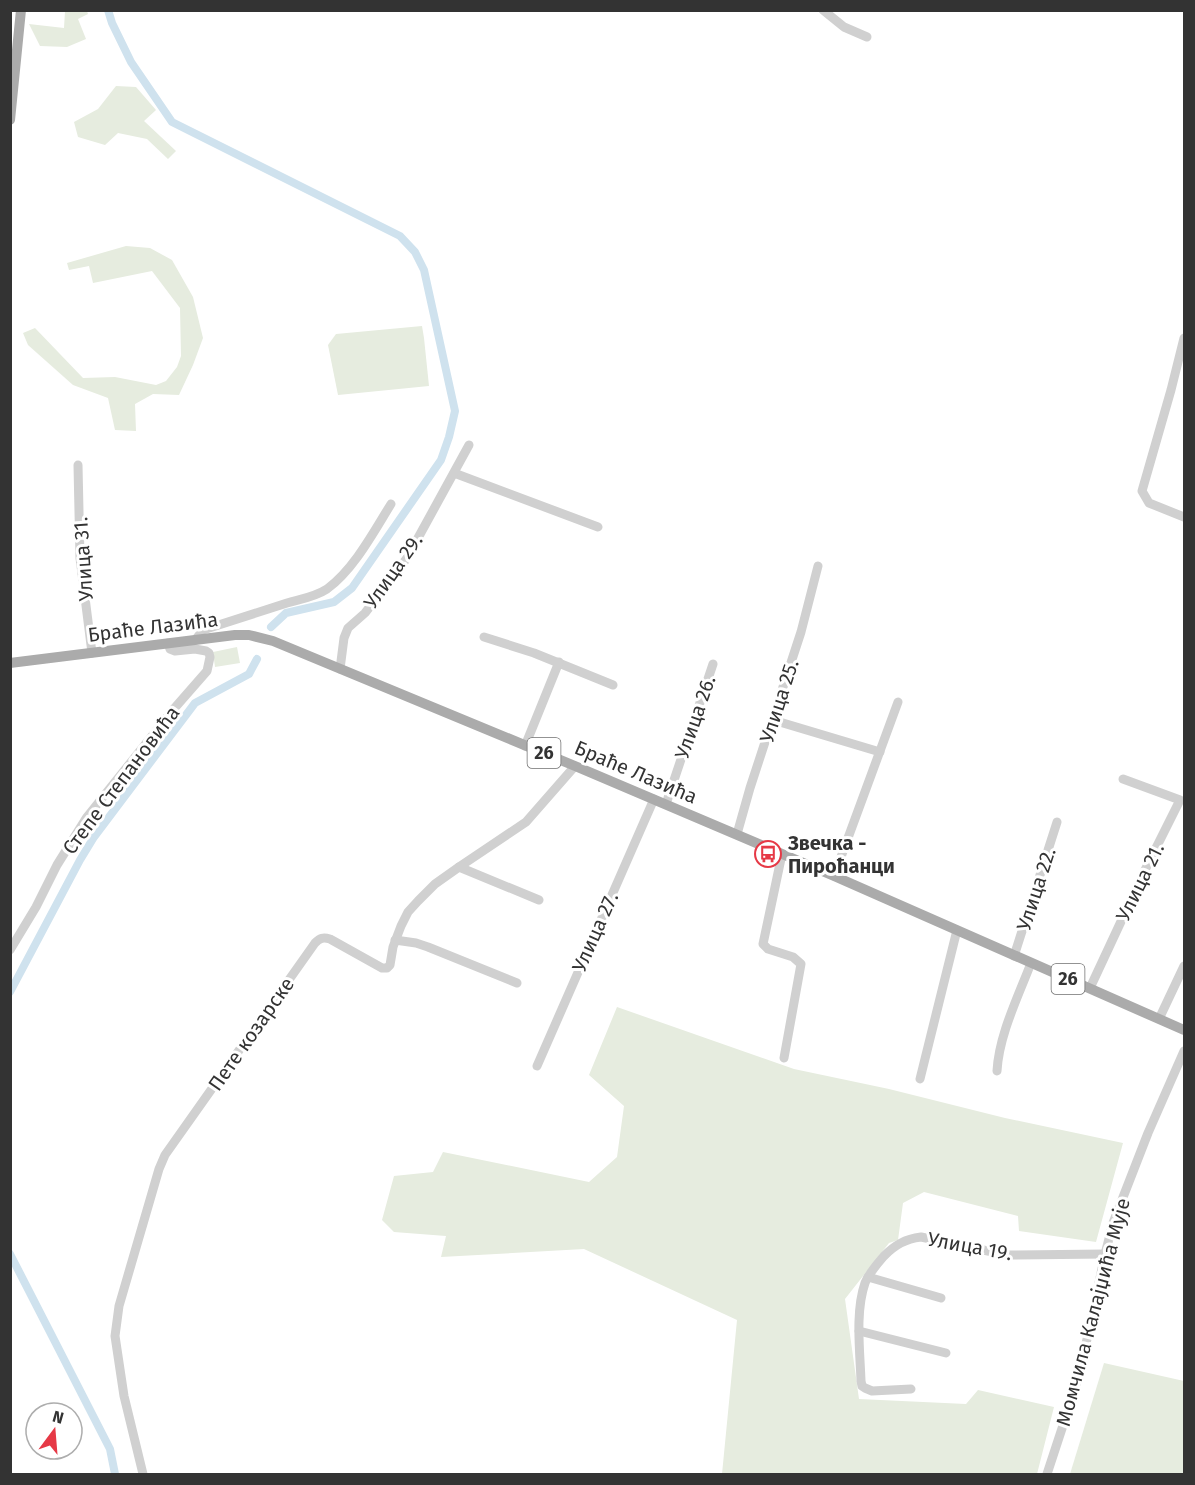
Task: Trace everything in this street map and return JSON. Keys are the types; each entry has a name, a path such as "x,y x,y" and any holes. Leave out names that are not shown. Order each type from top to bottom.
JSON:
{"main road":[{"path":"10,120 21,10"},
{"name":"Браће Лазића","path":"10,663 235,635 256,637 282,644 737,834 1159,1019"},
{"name":"26","path":"1159,1019 1185,1030"}],"street":[{"path":"823,10 844,27 867,37"},
{"path":"1185,338 1142,490 1149,503 1185,517"},
{"name":"Улица 29.","path":"340,669 344,638 348,628 370,606 407,558 469,445"},
{"name":"Улица 31.","path":"78,465 80,558 92,653"},
{"path":"453,472 598,526"},
{"path":"196,639 203,630 314,596 327,589 347,569 391,504"},
{"name":"Улица 25.","path":"737,834 801,632 818,566"},
{"path":"484,637 559,662 613,685"},
{"name":"Степе Степановића","path":"10,950 36,908 57,865 87,818 172,711 207,671 210,655 206,651 195,649 175,651 170,649 168,644"},
{"path":"525,746 559,662"},
{"name":"Улица 26.","path":"666,804 713,664"},
{"path":"834,876 898,702"},
{"path":"772,720 880,752"},
{"name":"Пете козарске","path":"143,1474 124,1396 115,1336 119,1306 162,1162 320,938 330,939 385,969 389,967 395,940 404,919 418,901 435,884 526,822 575,766"},
{"name":"Улица 21.","path":"1090,988 1180,800 1123,779"},
{"name":"Улица 27.","path":"537,1066 654,799"},
{"name":"Улица 22.","path":"1014,956 1057,822"},
{"path":"782,854 763,944 768,949 793,957 801,964 784,1058"},
{"path":"459,867 539,900"},
{"path":"920,1079 957,930"},
{"path":"395,940 428,947 516,983"},
{"path":"997,1071 1003,1038 1031,963"},
{"path":"1159,1019 1185,966"},
{"name":"Момчила Калајџића Мује","path":"1047,1474 1074,1392 1113,1223 1148,1133 1185,1051"},
{"name":"Улица 19.","path":"911,1389 872,1391 862,1386 859,1331 865,1284 878,1263 891,1249 914,1238 928,1238 1007,1256 1105,1254"},
{"path":"868,1277 941,1298"},
{"path":"859,1331 946,1353"}],"shaded area":[{"path":"65,11 87,11 88,14 78,19 86,39 67,47 40,46 29,24 64,28"},
{"path":"116,86 136,87 156,110 144,121 176,151 168,159 147,139 118,133 105,145 78,137 74,122 98,109"},
{"path":"126,246 150,248 172,260 193,297 203,338 179,395 153,394 135,404 136,431 115,430 108,398 73,385 28,345 23,333 35,328 83,378 115,377 156,385 166,381 177,367 181,356 180,308 152,271 93,283 89,266 69,270 67,263"},
{"path":"422,326 429,386 338,395 328,345 336,334"},
{"path":"237,647 240,663 215,667 213,652"},
{"path":"617,1007 794,1069 1123,1143 1096,1242 1019,1231 1018,1216 924,1192 903,1203 898,1240 889,1243 845,1299 859,1399 966,1404 978,1390 1054,1407 1037,1474 722,1474 737,1320 584,1249 441,1257 446,1236 394,1232 382,1220 394,1176 433,1172 443,1152 589,1182 617,1157 624,1106 589,1075"},
{"path":"1104,1363 1184,1381 1184,1474 1070,1474"}],"waterway":[{"path":"108,10 131,62 172,122 400,236 415,252 424,270 455,411 441,460 352,588 334,602 286,613 271,627"},
{"path":"10,992 94,837 195,703 249,674 257,659"},
{"path":"10,1254 110,1449 115,1474"}],"place":[{"name":"Звечка - Пироћанци","path":"768,854"}]}
